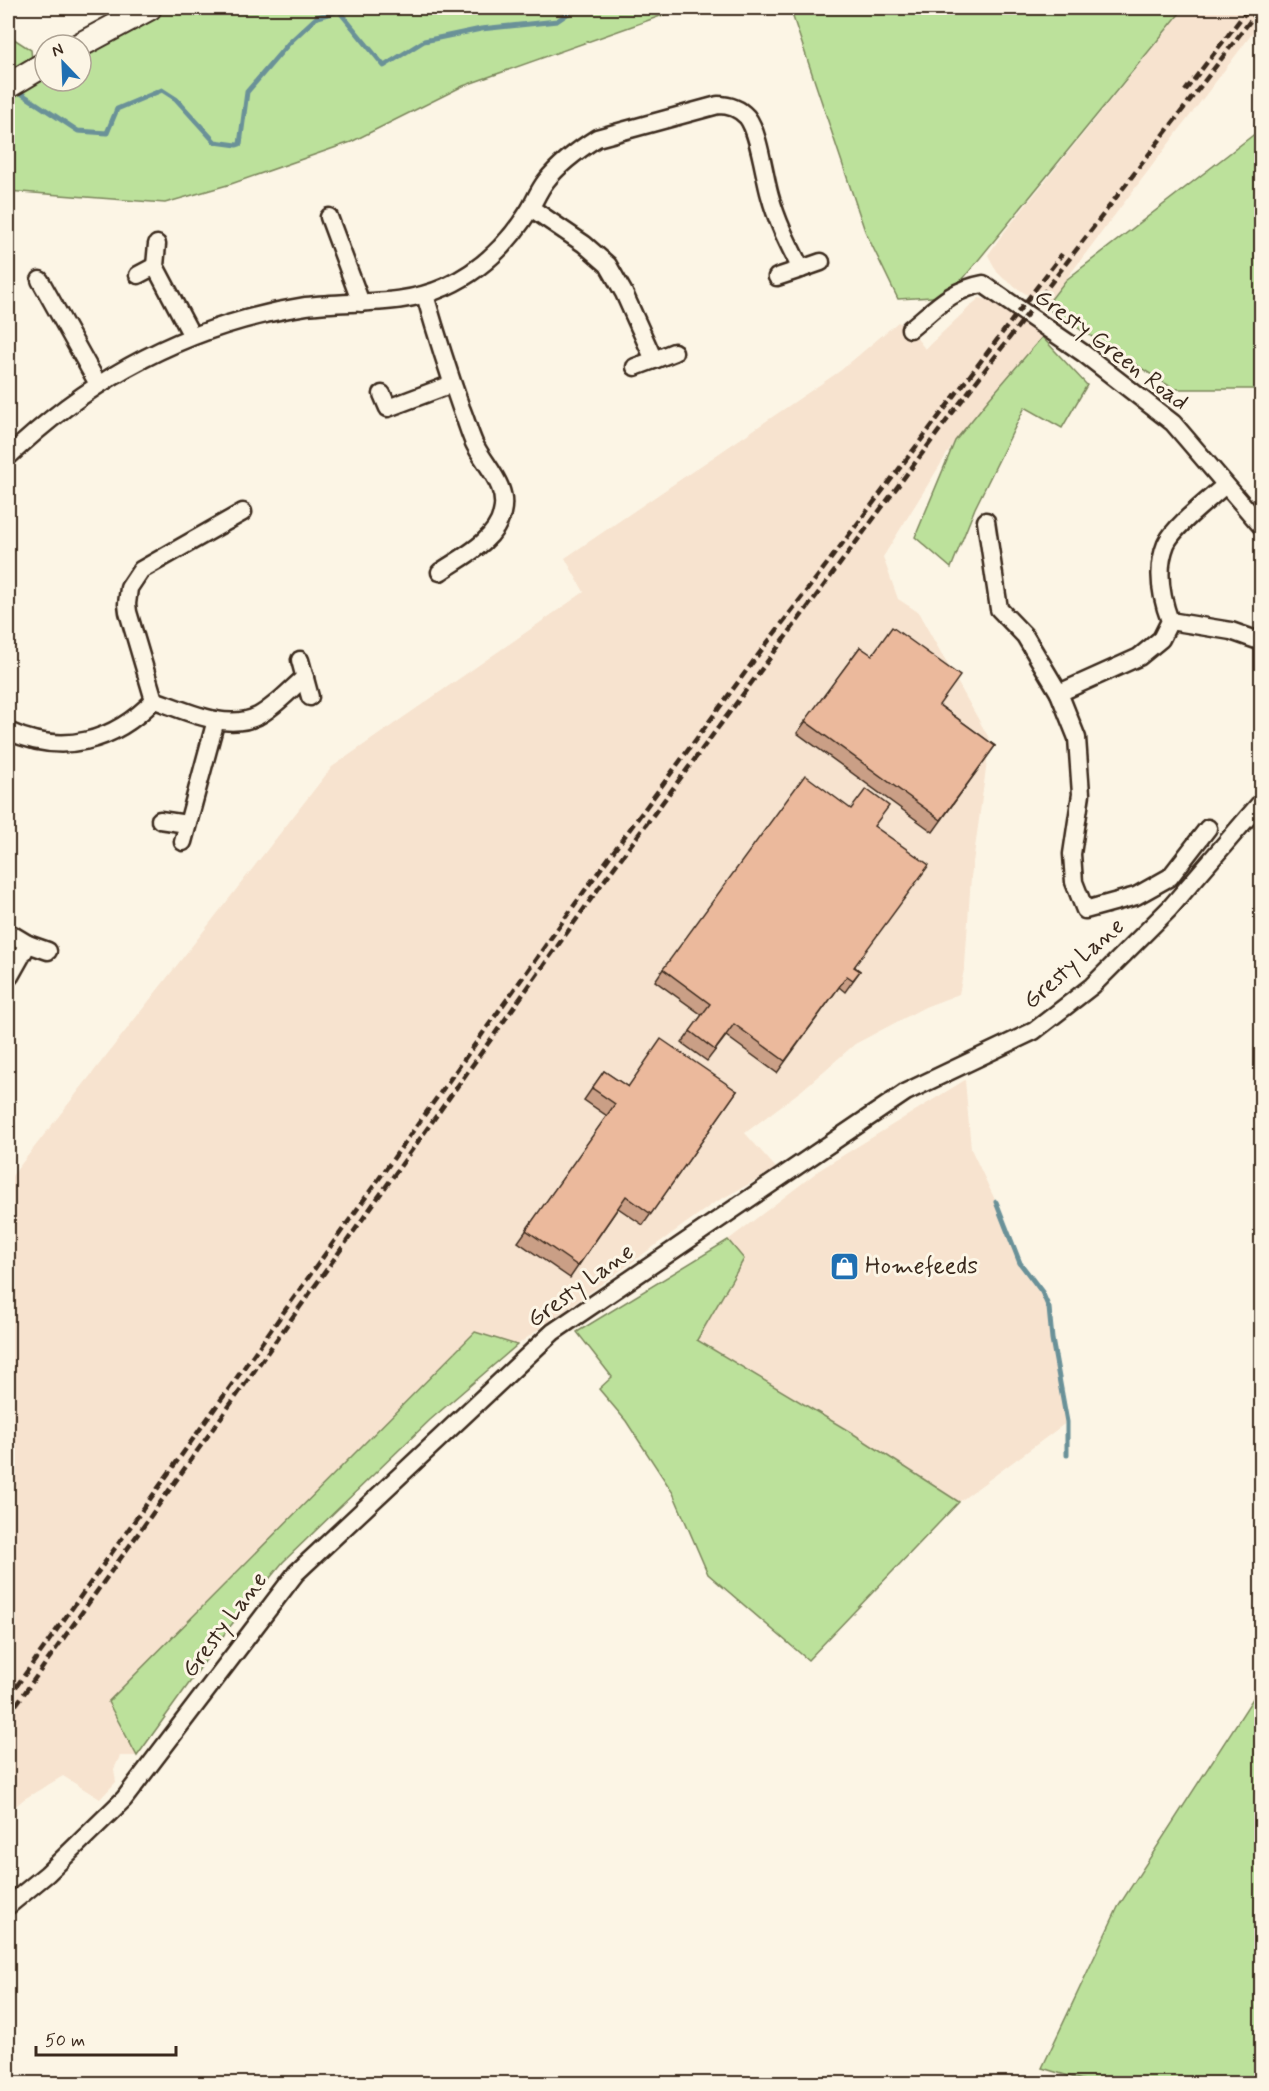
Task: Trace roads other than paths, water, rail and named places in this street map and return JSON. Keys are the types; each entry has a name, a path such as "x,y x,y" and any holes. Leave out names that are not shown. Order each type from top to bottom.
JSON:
{"street":[{"path":"93,35 118,15 149,8"},
{"path":"8,86 33,71"},
{"path":"8,457 37,429 98,384 128,366 192,336 224,325 289,309 425,295 455,282 482,265 508,240 531,208 544,184 581,148 597,138 718,105 740,110 751,122 780,226 801,268"},
{"path":"531,208 584,244 608,265 624,293 654,360"},
{"path":"329,217 361,303"},
{"path":"157,244 155,266 192,336"},
{"path":"777,277 821,262"},
{"path":"138,275 155,266"},
{"path":"40,280 98,384"},
{"name":"Gresty Green Road","path":"910,329 949,296 967,287 983,284 1083,353 1173,423 1262,527"},
{"path":"425,295 452,384 474,443 501,488 504,503 500,520 491,534 441,572"},
{"path":"635,367 674,352"},
{"path":"388,408 452,384"},
{"path":"1059,693 1139,657 1161,639 1170,621 1163,602 1160,571 1166,543 1185,521 1225,485"},
{"path":"154,700 128,612 129,588 141,570 243,512"},
{"path":"986,521 999,609 1025,636 1059,693 1077,738 1081,794 1072,854 1074,882 1085,909 1136,896 1170,877 1209,828"},
{"path":"1170,621 1231,631 1262,642"},
{"path":"300,660 310,697"},
{"path":"154,700 216,720 237,722 257,716 268,709 305,677"},
{"path":"8,731 35,741 54,744 91,740 126,725 154,700"},
{"path":"183,842 216,720"},
{"name":"Gresty Lane","path":"8,1906 47,1874 124,1799 296,1573 554,1332 906,1092 1034,1031 1092,986 1169,909 1262,801"},
{"path":"160,820 187,824"},
{"path":"8,933 28,944 48,951"},
{"path":"10,976 28,944"}],"waterway":[{"path":"16,90 78,131 107,133 117,109 162,90 176,99 215,142 237,145 240,144 247,92 289,43 317,17 339,11 384,66 424,41 481,29 557,21 576,8"},
{"path":"996,1202 1020,1263 1042,1292 1049,1308 1052,1339 1067,1422 1067,1455"}],"railway":[{"path":"1185,91 1249,8"},
{"path":"8,1716 601,885 950,416 1260,8"},
{"path":"8,1698 588,886 761,651 1062,254"}],"place":[{"name":"Homefeeds","path":"844,1266"}]}
